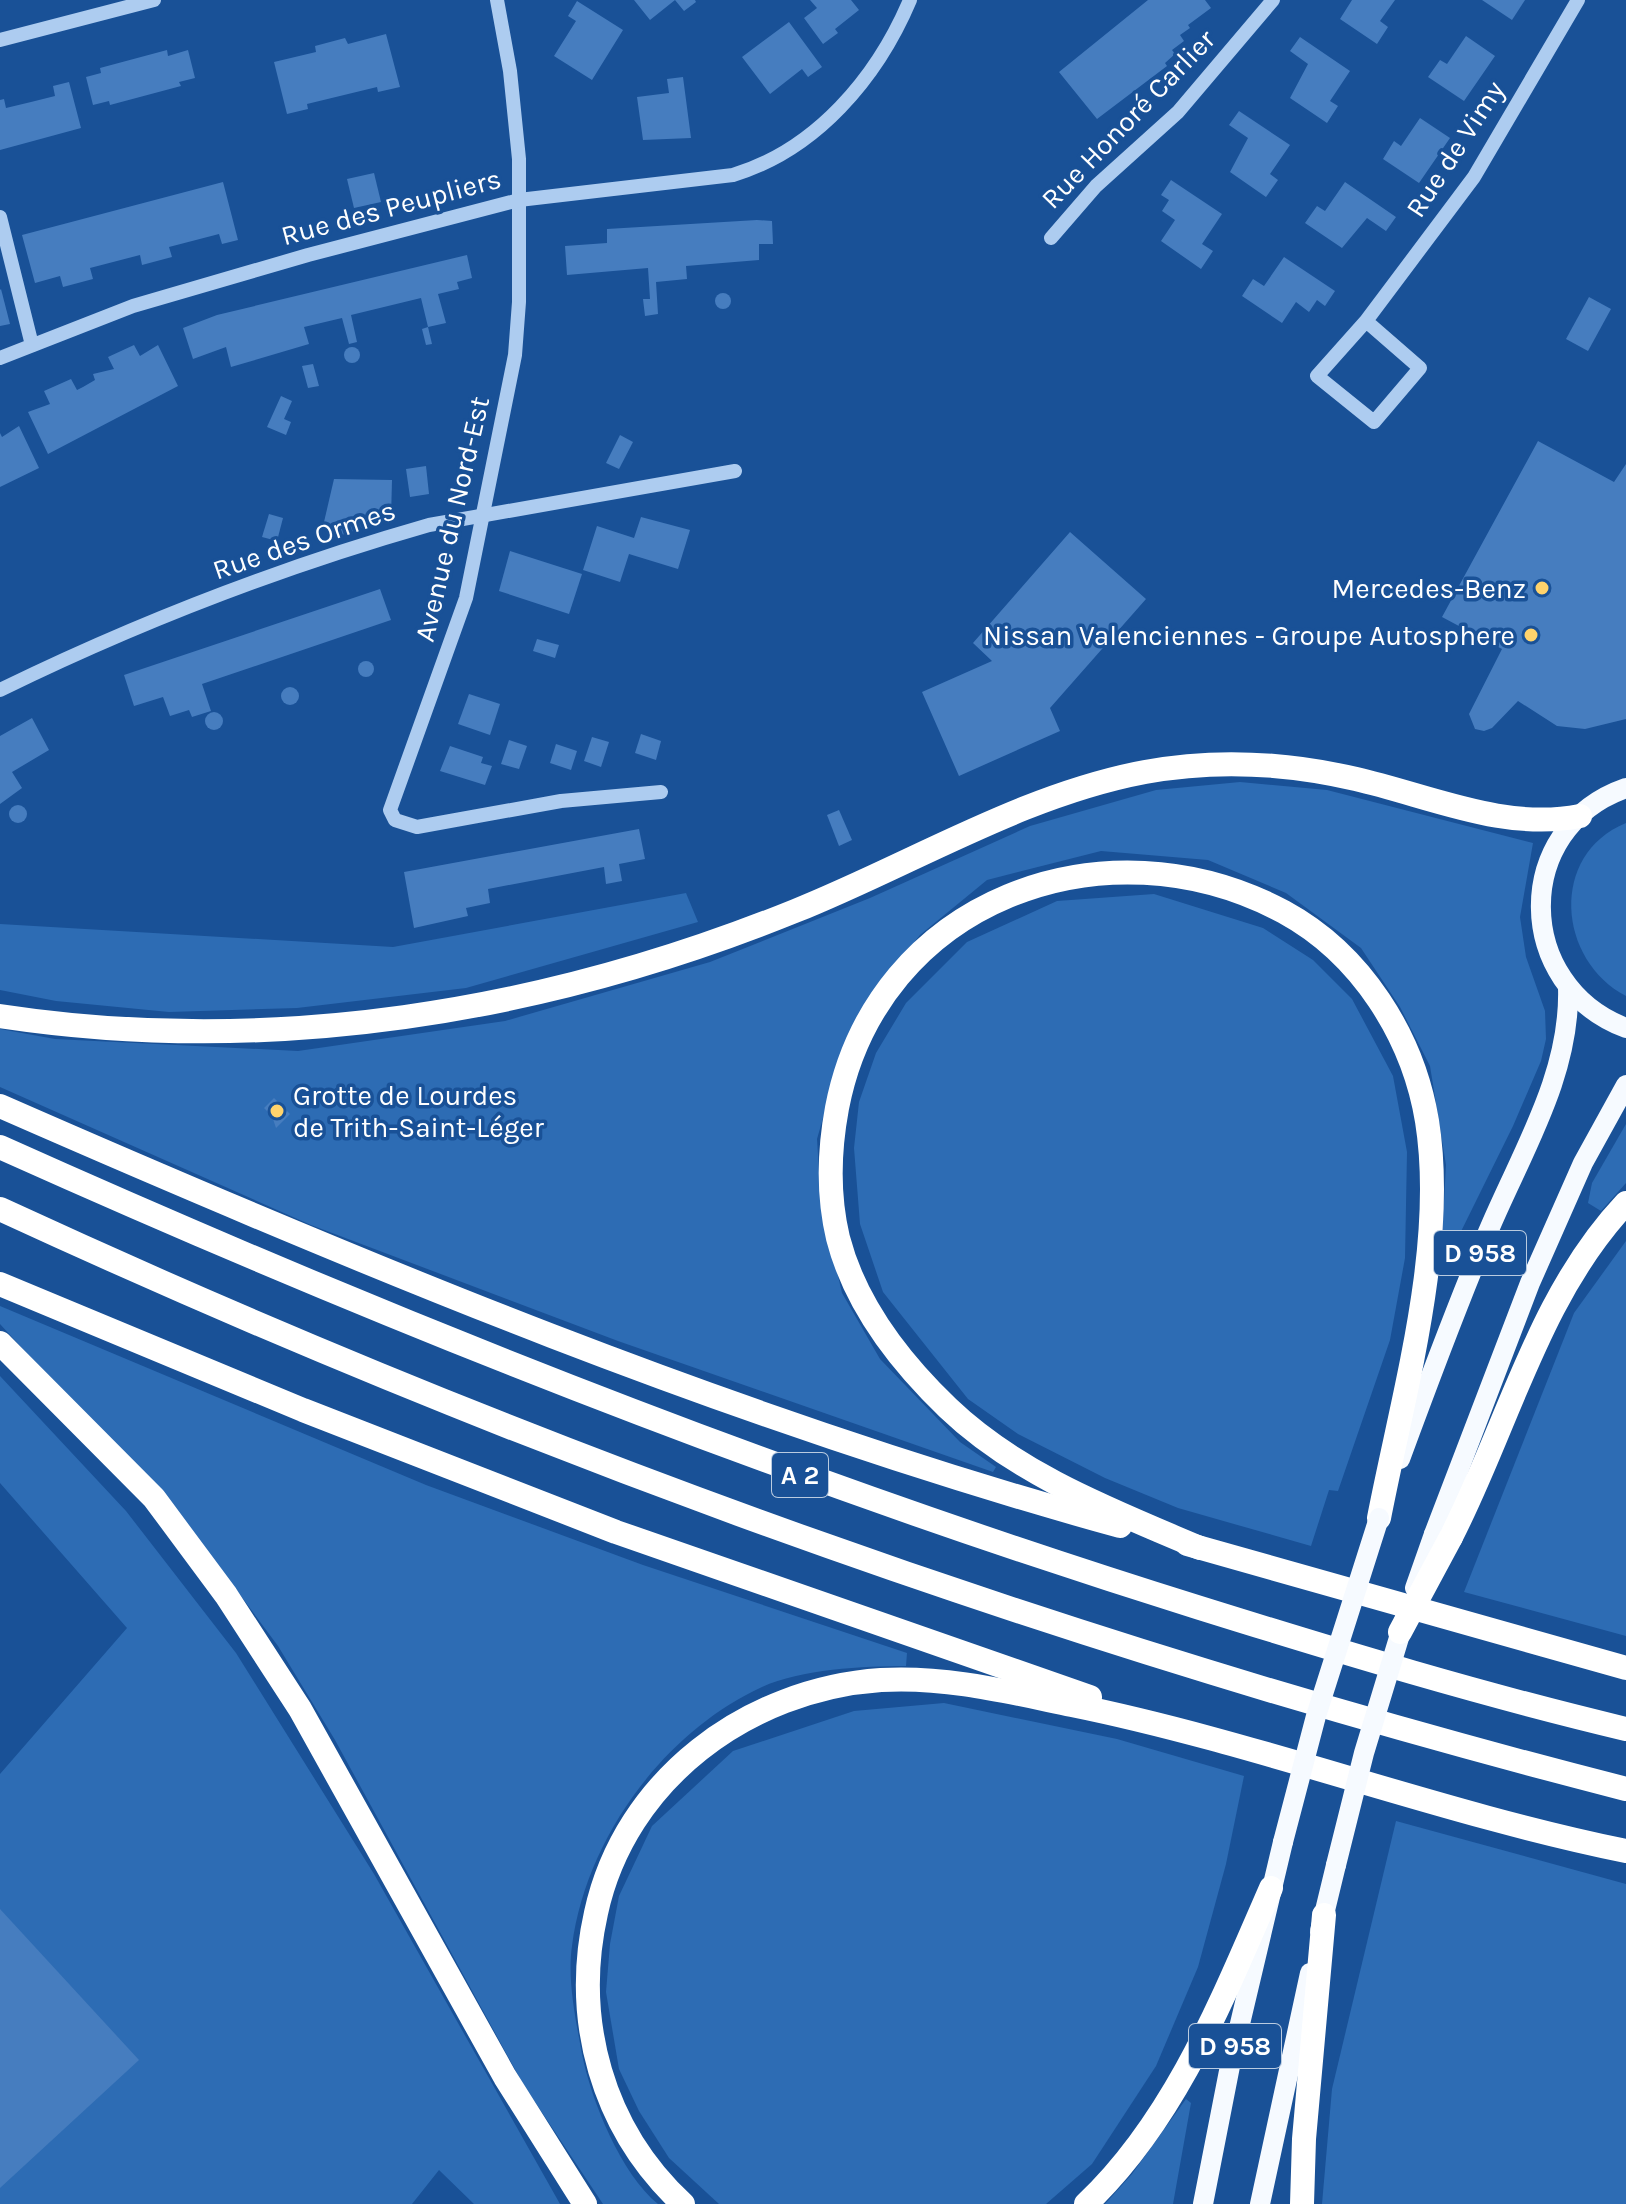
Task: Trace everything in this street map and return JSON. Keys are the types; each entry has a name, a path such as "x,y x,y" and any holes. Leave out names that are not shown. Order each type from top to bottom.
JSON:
{"highway":[{"path":"0,1016 128,1029 246,1031 357,1024 477,1006 690,951 826,898 1063,794 1121,777 1172,768 1232,764 1282,766 1355,778 1500,816 1541,821 1580,816"},
{"path":"1200,1548 1033,1470 985,1439 948,1408 907,1363 867,1309 845,1261 833,1215 832,1144 840,1093 859,1042 883,1001 927,949 964,921 1021,890 1075,875 1156,871 1211,881 1259,899 1303,923 1342,956 1375,994 1401,1039 1426,1119 1432,1175 1430,1235 1379,1518"},
{"path":"0,1106 309,1241 568,1342 972,1483 1371,1599 1621,1665"},
{"name":"A 2","path":"0,1147 409,1325 781,1468 1125,1585 1403,1669 1626,1729"},
{"path":"1400,1632 1442,1535 1558,1299 1587,1252 1626,1203"},
{"name":"A 2","path":"0,1209 157,1282 400,1385 768,1526 1239,1682 1626,1789"},
{"path":"0,1284 303,1410 616,1532 980,1656 1159,1723"},
{"path":"0,1343 154,1498 226,1595 312,1729 498,2064 585,2204"},
{"path":"683,2204 649,2169 631,2144 607,2095 591,2041 587,1984 597,1908 612,1863 638,1816 671,1774 709,1741 753,1715 807,1693 859,1682 906,1680 960,1684 1159,1723 1626,1851"},
{"path":"1585,1842 1626,1858"},
{"path":"1086,2204 1129,2152 1180,2078 1221,2002 1271,1888"},
{"path":"1302,2204 1324,1915"}],"main road":[{"path":"1626,788 1599,801 1580,816 1552,853 1541,899 1546,945 1568,987 1595,1012 1626,1028"},
{"name":"D 958","path":"1203,2204 1271,1888 1316,1716 1379,1518 1487,1234 1559,1067 1567,1031 1568,987"},
{"name":"D 958","path":"1442,1535 1530,1283 1583,1163 1626,1085"},
{"name":"D 958","path":"1260,2204 1336,1865 1400,1632"}],"street":[{"path":"0,40 154,0"},
{"name":"Avenue du Nord-Est","path":"497,0 514,106 519,200 515,355 466,598 435,692 390,804 392,816 401,823 417,827 561,801 661,792"},
{"name":"Rue des Peupliers","path":"0,358 145,302 308,255 519,200 733,175 769,162 829,120 856,89 883,51 910,0"},
{"name":"Rue Honoré Carlier","path":"1051,238 1096,186 1178,112 1273,0"},
{"name":"Rue de Vimy","path":"1366,321 1420,368 1374,422 1317,376 1366,321 1489,154 1578,0"},
{"path":"0,217 32,345"},
{"name":"Rue des Ormes","path":"0,690 80,652 213,598 380,539 485,514 735,471"}],"shaded area":[{"path":"1240,782 1327,790 1533,843 1520,917 1526,957 1545,1011 1546,1039 1541,1061 1513,1126 1440,1274 1446,1165 1430,1066 1400,1007 1361,948 1286,893 1208,860 1101,851 987,880 920,935 878,987 839,1062 817,1139 821,1203 842,1293 880,1359 960,1442 996,1467 993,1472 618,1341 311,1225 0,1087 0,1029 55,1039 298,1051 505,1021 710,962 870,898 1030,826 1156,790"},
{"path":"1626,823 1626,996 1603,980 1586,959 1576,934 1571,908 1574,883 1584,859 1601,838"},
{"path":"686,893 698,922 466,988 297,1008 169,1012 56,1001 0,990 0,924 393,947"},
{"path":"1154,894 1263,928 1313,960 1352,999 1393,1076 1407,1152 1405,1258 1390,1340 1338,1491 1329,1490 1311,1546 1178,1508 1105,1478 1018,1434 968,1399 883,1292 860,1224 854,1148 859,1102 876,1053 906,1003 967,942 1057,901"},
{"path":"1626,1124 1626,1183 1601,1211 1588,1203 1592,1183"},
{"path":"1626,1241 1626,1636 1464,1592 1574,1313"},
{"path":"0,1306 426,1485 643,1565 907,1653 906,1666 852,1668 795,1676 762,1687 726,1707 693,1731 663,1760 612,1828 594,1866 580,1906 571,1959 573,2000 582,2054 592,2093 620,2155 644,2191 658,2204 603,2204 523,2084 335,1740 278,1646 209,1553 0,1324"},
{"path":"0,1376 126,1511 236,1653 374,1874 560,2204 474,2204 439,2170 412,2204 0,2204 0,1774 127,1628 0,1483"},
{"path":"944,1703 1117,1739 1244,1776 1226,1864 1198,1967 1156,2066 1092,2164 1046,2204 719,2204 669,2158 639,2111 619,2069 606,1992 610,1944 619,1896 652,1826 733,1751 854,1711"},
{"path":"1396,1821 1626,1884 1626,2204 1322,2204 1332,2089"},
{"path":"1186,2099 1191,2103 1173,2204 1105,2204 1132,2174"}],"building":[{"path":"634,0 675,0 650,20"},
{"path":"675,0 695,0 696,2 684,11"},
{"path":"810,0 851,0 859,10 835,29 838,33 823,44 804,18 817,8"},
{"path":"1148,0 1205,0 1211,8 1180,35 1184,41 1172,50 1175,54 1165,63 1167,66 1097,119 1059,72"},
{"path":"1352,0 1395,0 1380,21 1388,27 1377,44 1340,19"},
{"path":"1482,0 1525,0 1512,20"},
{"path":"577,1 623,30 592,80 554,56 576,21 568,16"},
{"path":"789,22 822,67 808,77 802,69 770,94 742,57"},
{"path":"386,34 400,87 378,92 377,87 307,104 308,109 287,114 274,62 316,52 315,46 345,38 348,44"},
{"path":"1466,36 1495,56 1464,101 1428,77 1440,60 1447,64"},
{"path":"1300,37 1350,71 1330,101 1338,106 1327,123 1290,98 1308,64 1290,51"},
{"path":"167,50 168,56 188,50 195,78 179,82 181,86 110,105 109,101 93,105 86,77 101,73 100,68"},
{"path":"683,77 691,138 643,140 637,97 669,93 667,79"},
{"path":"69,82 81,128 0,150 0,100 4,99 6,108 55,96 53,86"},
{"path":"1239,111 1290,145 1270,174 1278,180 1266,197 1230,172 1248,138 1229,125"},
{"path":"1420,118 1450,138 1419,183 1383,159 1394,141 1401,146"},
{"path":"374,173 381,202 354,208 347,179"},
{"path":"1171,180 1222,214 1202,244 1213,251 1201,269 1161,241 1175,220 1162,211 1169,200 1161,195"},
{"path":"223,182 238,240 222,244 219,234 169,247 172,257 142,265 140,255 90,268 93,279 63,287 60,276 35,283 22,235"},
{"path":"1345,182 1396,217 1386,231 1367,218 1342,248 1305,223 1317,206 1325,211"},
{"path":"772,221 773,244 759,244 759,260 686,266 687,279 656,282 658,314 645,316 643,299 650,299 648,268 567,275 565,246 607,243 607,229"},
{"path":"467,255 472,278 457,282 459,289 438,294 446,323 428,327 421,298 351,315 357,342 349,344 342,318 304,327 309,344 231,367 226,347 193,359 183,328 217,315"},
{"path":"1284,257 1335,291 1325,306 1317,300 1309,312 1296,302 1282,323 1242,296 1253,279 1264,286"},
{"path":"0,290 10,324 0,326"},
{"path":"723,293 729,295 729,307 723,309 717,307 715,301 717,295"},
{"path":"1589,297 1611,309 1588,351 1566,339"},
{"path":"428,327 432,344 426,345 422,329"},
{"path":"134,345 140,356 158,345 178,386 48,454 28,412 50,404 44,391 71,379 77,390 83,387 95,380 93,374 114,369 108,357"},
{"path":"352,347 358,349 358,361 352,363 346,361 344,355 346,349"},
{"path":"313,364 319,386 308,388 302,366"},
{"path":"281,396 292,401 284,419 291,422 286,435 267,427"},
{"path":"19,426 39,468 0,487 0,433 2,437"},
{"path":"620,435 633,442 619,469 606,463"},
{"name":"Mercedes-Benz","path":"1538,441 1614,482 1626,464 1626,719 1585,729 1557,726 1518,701 1492,728 1484,731 1475,729 1469,714 1502,649 1442,617"},
{"path":"426,466 429,494 410,497 406,469"},
{"path":"334,479 392,480 391,518 330,539 324,522"},
{"path":"269,514 283,518 277,541 262,537"},
{"path":"641,517 690,530 678,569 629,554 620,582 583,570 597,526 634,538"},
{"path":"1070,532 1146,599 1050,708 1060,731 959,776 922,692 992,661 973,643"},
{"path":"510,551 582,574 569,614 499,591"},
{"path":"380,589 391,620 202,684 211,711 192,717 189,710 170,716 163,697 134,706 124,675"},
{"path":"537,639 559,645 555,658 533,651"},
{"path":"363,661 369,661 374,669 372,675 363,677 358,672 358,666"},
{"path":"290,687 299,696 290,705 281,696"},
{"path":"469,694 500,704 490,735 458,724"},
{"path":"214,712 223,721 214,730 205,721"},
{"path":"32,718 49,750 12,772 22,788 0,804 0,736"},
{"path":"641,734 661,741 656,760 635,753"},
{"path":"592,737 609,742 601,767 584,761"},
{"path":"509,740 527,746 519,769 501,764"},
{"path":"556,744 577,751 571,770 550,763"},
{"path":"450,746 483,757 481,763 492,766 485,785 440,771"},
{"path":"18,805 27,814 18,823 9,814"},
{"path":"839,810 852,840 839,846 827,815"},
{"path":"639,829 645,859 619,864 622,881 606,884 604,867 488,889 490,903 466,908 468,916 414,928 404,872"},
{"name":"Grotte de Lourdes de Trith-Saint-Léger","path":"274,1098 290,1114 276,1128 272,1116 264,1108"},
{"path":"0,1909 139,2060 0,2188"}],"place":[{"name":"Mercedes-Benz","path":"1542,588"},
{"name":"Nissan Valenciennes - Groupe Autosphere","path":"1531,635"},
{"name":"Grotte de Lourdes de Trith-Saint-Léger","path":"277,1111"}]}
